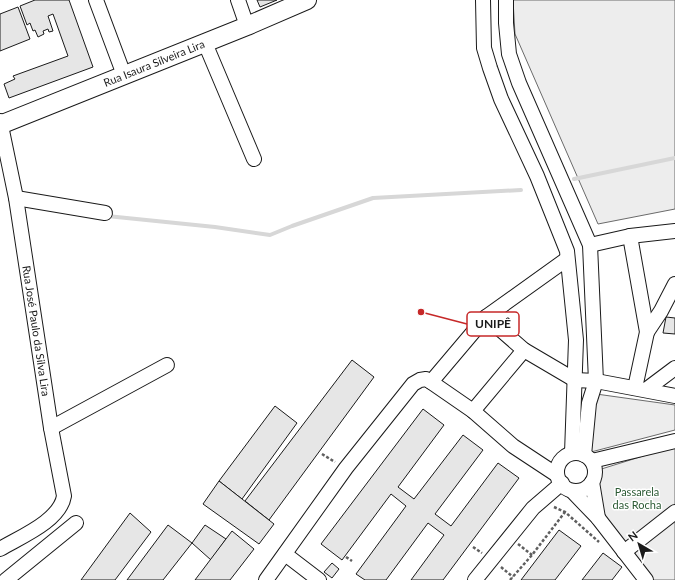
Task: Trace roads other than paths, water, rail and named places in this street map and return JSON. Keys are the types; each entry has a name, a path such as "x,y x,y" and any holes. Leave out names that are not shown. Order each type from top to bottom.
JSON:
{"main road":[{"name":"Rua Isaura Silveira Lira","path":"0,123 205,43 306,0"}],"street":[{"path":"96,0 124,75"},
{"path":"238,0 247,26"},
{"path":"483,0 484,48 490,68 501,99 537,176 567,251 576,340 575,380 583,456 595,474 592,482 598,518"},
{"path":"506,0 506,23 509,54 519,83 590,245 596,381 590,404 583,456"},
{"path":"205,43 254,159"},
{"name":"Rua José Paulo da Silva Lira","path":"0,123 16,198 51,428 64,496 62,504 58,510 37,527 0,549"},
{"path":"16,198 105,213"},
{"path":"590,245 630,236 675,231"},
{"path":"630,236 647,332 641,388"},
{"path":"431,382 486,317 567,258"},
{"path":"647,332 661,311 675,284"},
{"path":"486,317 524,350 575,380 596,381 641,388 675,396"},
{"path":"473,411 524,350"},
{"path":"51,428 167,365"},
{"path":"641,388 675,368"},
{"path":"266,580 346,468 413,384 420,380 426,379 473,411 513,446 563,483 598,518 646,580"},
{"path":"563,483 558,464 566,455 583,456 675,441"},
{"path":"563,483 583,489 592,482"},
{"path":"475,580 533,508 563,483"},
{"path":"624,552 675,512"},
{"path":"6,580 76,524"},
{"path":"285,554 319,580"}],"waterway":[{"path":"574,179 675,158"},
{"path":"107,216 215,227 270,235 373,198 521,190"}],"place":[{"name":"UNIPÊ","path":"421,312"}],"park label":[{"name":"Passarela das Rocha","path":"637,498"}]}
